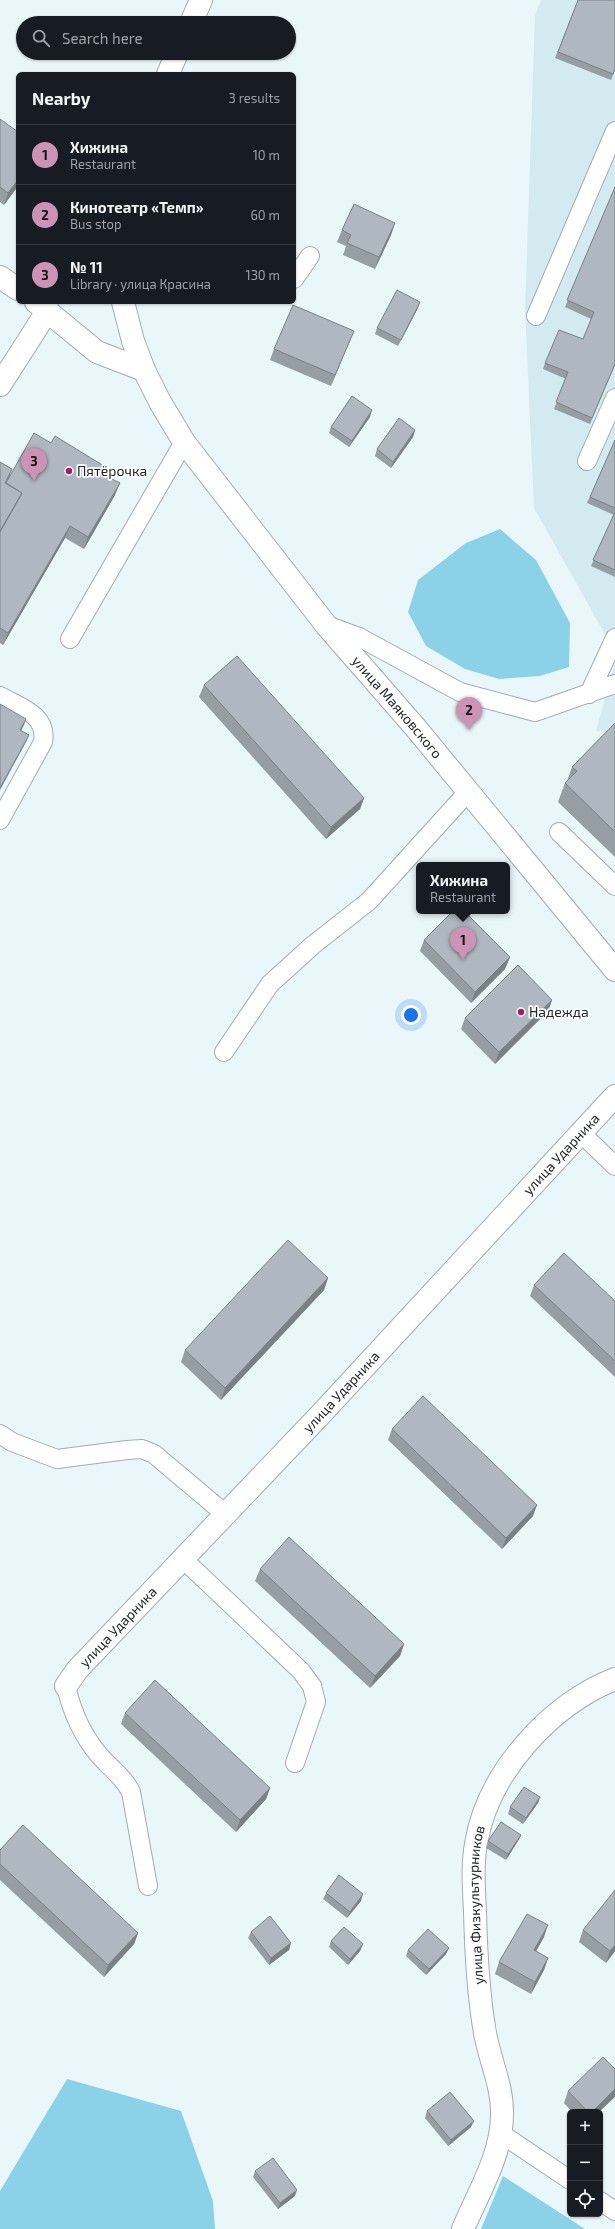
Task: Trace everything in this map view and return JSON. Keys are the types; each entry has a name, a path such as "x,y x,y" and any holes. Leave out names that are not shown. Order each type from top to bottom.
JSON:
{"street":[{"path":"194,16 202,0"},
{"path":"169,72 174,60"},
{"path":"0,277 16,289"},
{"name":"улица Маяковского","path":"124,304 133,341 144,370 160,402 184,442 326,625 415,727 615,970"},
{"path":"0,385 42,306 98,352 144,370"},
{"name":"улица Ударника","path":"66,1686 77,1670 224,1513 320,1414 615,1096"},
{"name":"улица Физкультурников","path":"463,2229 494,2157 500,2133 502,2116 501,2095 485,2034 478,1983 473,1869 476,1843 483,1817 492,1795 510,1764 529,1740 555,1714 584,1695 615,1679"}],"lane":[{"path":"536,316 615,130"},
{"path":"296,276 310,256"},
{"path":"587,461 615,398"},
{"path":"70,639 184,442"},
{"path":"326,625 366,641 460,692 535,712 615,684"},
{"path":"589,694 615,638"},
{"path":"0,696 32,714 42,722 44,732 42,742 0,820"},
{"path":"224,1052 270,984 313,945 369,901 467,792"},
{"path":"559,832 615,886"},
{"path":"581,1133 615,1166"},
{"path":"0,1434 12,1442 57,1459 127,1450 142,1450 154,1454 224,1513"},
{"path":"182,1558 300,1671 312,1686 316,1702 295,1764"},
{"path":"66,1686 71,1705 87,1740 100,1756 125,1780 131,1792 148,1886"},
{"path":"500,2133 567,2178"},
{"path":"603,2203 615,2211"}],"shaded area":[{"path":"541,0 615,0 615,652 534,508 525,309 535,15"},
{"path":"500,529 536,560 570,623 569,667 540,676 499,679 465,669 426,646 408,612 418,580 466,543"},
{"path":"615,663 615,733 596,731"},
{"path":"67,2079 181,2111 213,2201 215,2229 0,2229 0,2191"},
{"path":"503,2176 585,2229 481,2229"}],"building":[{"path":"578,0 615,0 615,69 613,74 558,52"},
{"path":"0,119 16,131 16,183 8,193 0,187"},
{"path":"615,187 615,364 592,418 556,402 568,372 545,363 559,330 583,339 594,312 567,300"},
{"path":"354,204 395,223 379,257 347,243 351,235 342,230"},
{"path":"397,290 420,302 401,340 377,328"},
{"path":"293,305 354,331 335,375 274,349"},
{"path":"352,396 372,410 352,441 331,427"},
{"path":"399,418 415,430 393,462 377,449"},
{"path":"34,433 51,443 55,436 104,466 100,473 120,483 88,537 70,526 8,633 0,628 0,532 22,493 6,483"},
{"path":"615,440 615,508 590,497"},
{"path":"0,462 12,469 5,483 22,493 0,531"},
{"path":"615,512 615,570 593,560"},
{"path":"237,656 364,798 331,827 204,685"},
{"path":"0,704 26,719 20,730 29,735 0,788"},
{"path":"615,723 615,832 565,783 577,771 572,767"},
{"path":"450,914 467,914 510,957 475,992 424,940"},
{"path":"518,965 552,1000 499,1052 465,1018"},
{"path":"288,1240 328,1278 225,1388 185,1350"},
{"path":"564,1253 615,1301 615,1361 534,1285"},
{"path":"423,1396 537,1505 506,1538 392,1429"},
{"path":"289,1537 404,1644 375,1676 260,1569"},
{"path":"155,1680 270,1788 240,1820 125,1713"},
{"path":"524,1787 540,1797 526,1818 510,1807"},
{"path":"501,1822 521,1835 508,1854 488,1841"},
{"path":"23,1825 138,1933 108,1965 0,1864 0,1850"},
{"path":"339,1875 363,1894 350,1912 326,1893"},
{"path":"615,1890 615,1945 610,1951 583,1930"},
{"path":"527,1914 548,1925 534,1950 548,1958 535,1982 499,1962"},
{"path":"270,1916 291,1943 271,1958 251,1932"},
{"path":"344,1927 363,1944 350,1959 331,1941"},
{"path":"428,1929 449,1948 429,1969 408,1950"},
{"path":"603,2057 615,2069 615,2089 595,2109 585,2109 568,2091"},
{"path":"450,2092 474,2121 451,2140 427,2111"},
{"path":"273,2158 297,2190 280,2203 255,2171"}],"place":[{"name":"Пятёрочка","path":"69,471"},
{"name":"№ 11","path":"34,481"},
{"name":"Кинотеатр «Темп»","path":"469,730"},
{"name":"Хижина","path":"463,960"},
{"name":"Надежда","path":"521,1012"}]}
